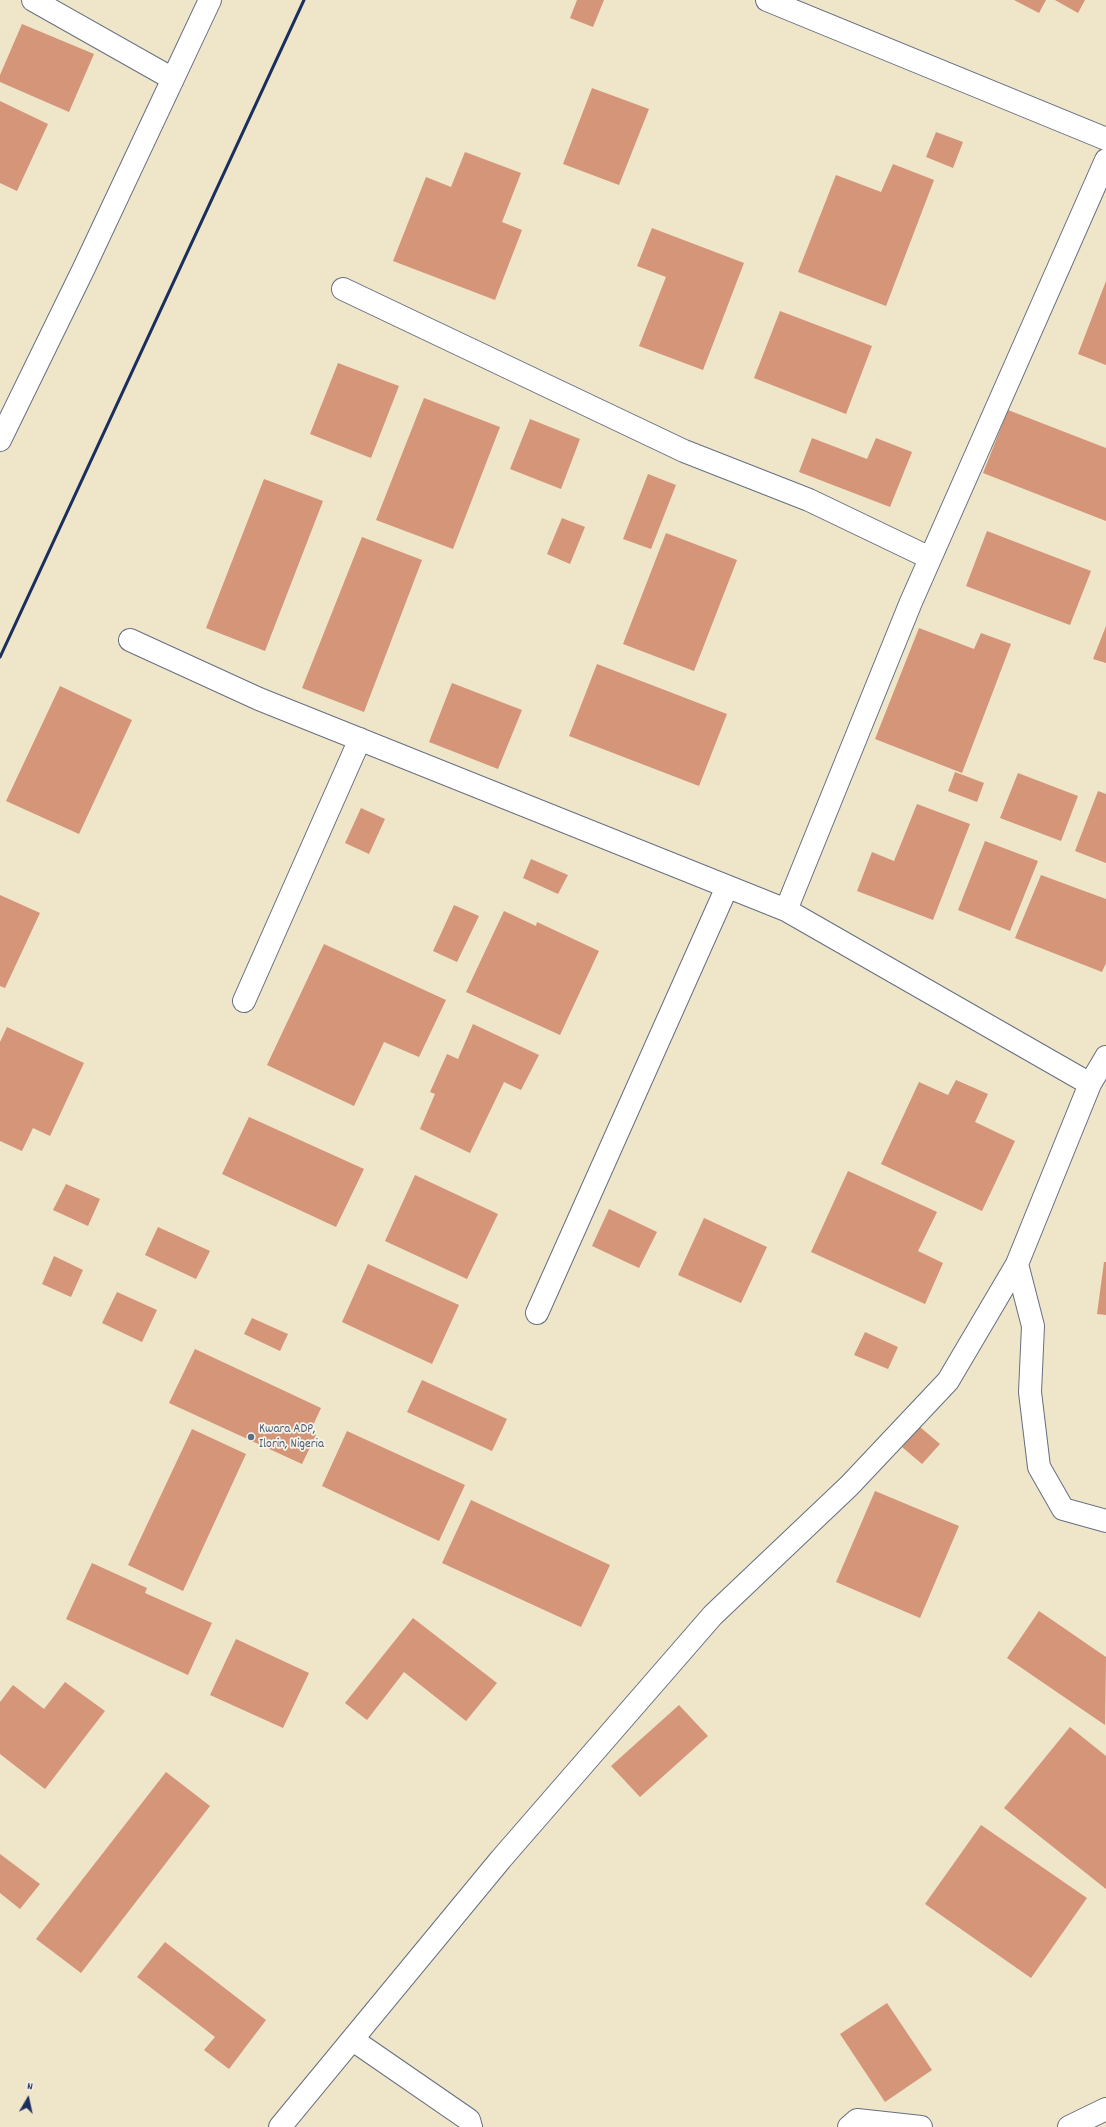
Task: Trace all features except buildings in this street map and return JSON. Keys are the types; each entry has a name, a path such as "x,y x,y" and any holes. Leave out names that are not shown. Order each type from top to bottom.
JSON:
{"street":[{"path":"33,0 173,79"},
{"path":"0,440 84,268 210,0"},
{"path":"767,0 1106,139"},
{"path":"786,910 930,558 1106,160"},
{"path":"343,289 684,451 809,500 930,558"},
{"path":"130,640 259,699 786,910 1090,1084"},
{"path":"244,1001 360,739"},
{"path":"537,1313 727,887"},
{"path":"280,2127 501,1860 713,1616 849,1486 948,1381 1017,1264 1090,1084 1106,1057"},
{"path":"1017,1264 1033,1326 1030,1392 1039,1467 1063,1509 1106,1521"},
{"path":"352,2040 469,2120 471,2127"},
{"path":"1068,2127 1106,2109"},
{"path":"849,2127 857,2120 921,2127"}],"railway":[{"path":"0,657 304,0"}],"place":[{"name":"Kwara ADP, Ilorin, Nigeria","path":"251,1437"}]}
